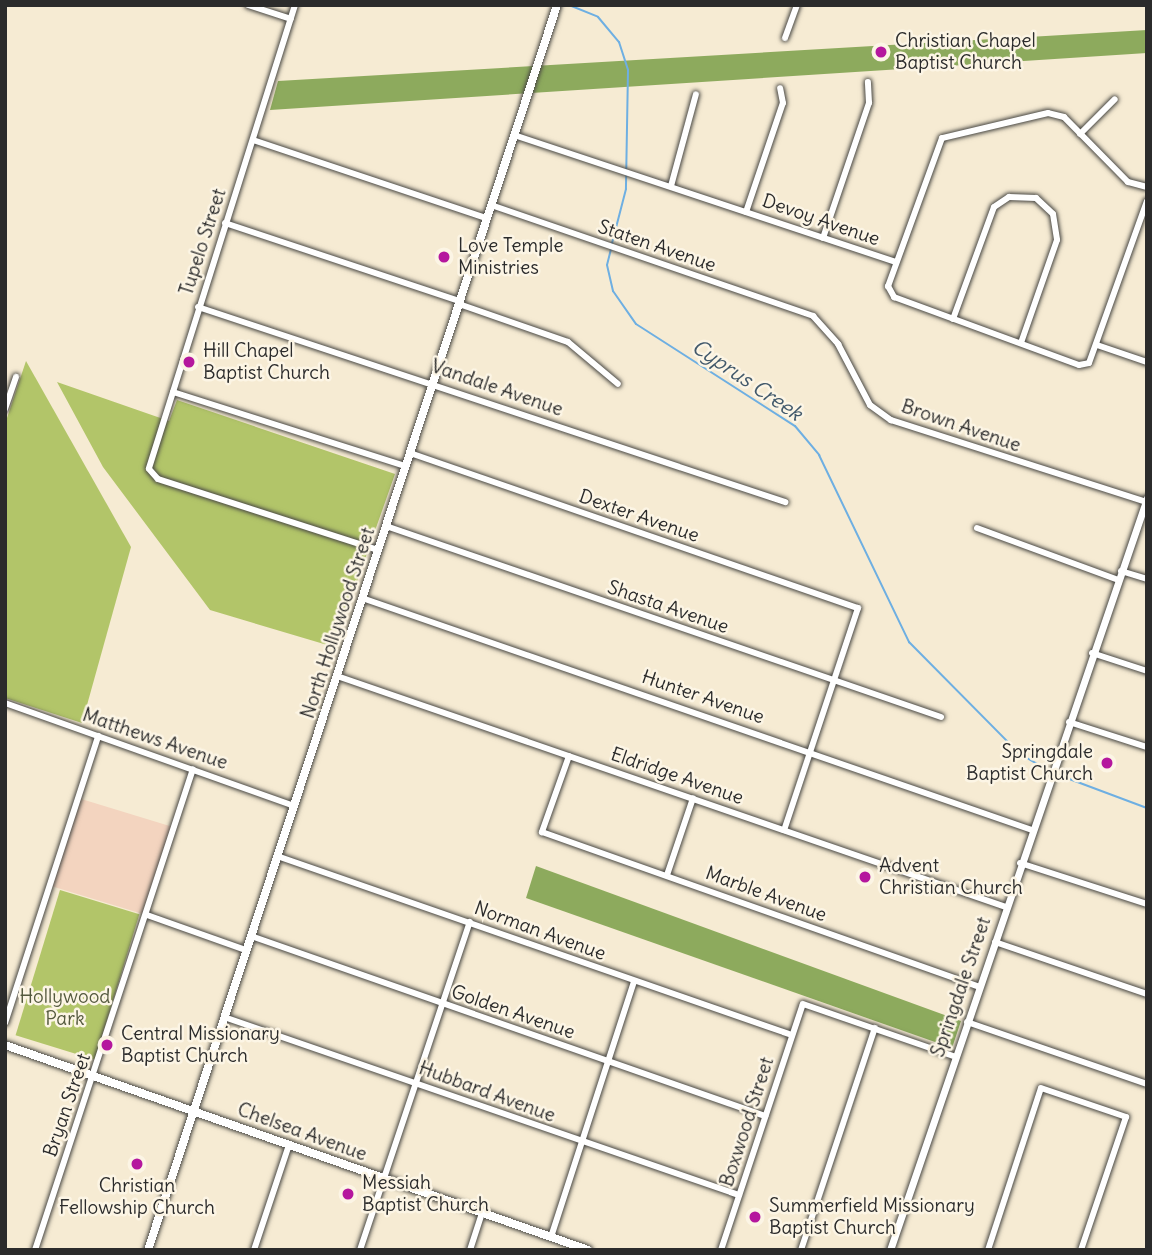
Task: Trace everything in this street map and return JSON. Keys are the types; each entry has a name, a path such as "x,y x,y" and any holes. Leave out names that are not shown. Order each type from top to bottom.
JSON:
{"main road":[{"name":"North Hollywood Street","path":"148,1250 557,5"},
{"name":"Chelsea Avenue","path":"5,1045 94,1074 588,1250"}],"street":[{"path":"248,5 291,19"},
{"name":"Tupelo Street","path":"295,5 149,466 165,481 378,550"},
{"path":"785,38 797,5"},
{"path":"823,238 869,103 868,82"},
{"path":"746,212 783,103 780,88"},
{"path":"671,186 696,93"},
{"path":"1080,134 1115,99"},
{"path":"895,262 942,138 1048,113 1064,117 1119,174 1147,187"},
{"name":"Devoy Avenue","path":"514,135 895,262 887,286 894,297 1079,365 1089,363 1097,345"},
{"path":"253,140 486,218"},
{"path":"953,319 994,207 1009,197 1036,198 1052,214 1057,240 1021,344"},
{"path":"1147,201 1097,345 1147,362"},
{"name":"Staten Avenue","path":"491,205 813,316"},
{"path":"225,223 568,342 618,384"},
{"name":"Vandale Avenue","path":"198,307 433,382 785,502"},
{"name":"Brown Avenue","path":"813,316 838,344 863,396 891,420 1146,500"},
{"path":"5,409 16,377"},
{"path":"173,392 405,466"},
{"name":"Dexter Avenue","path":"410,453 859,607 835,681"},
{"name":"Springdale Street","path":"890,1250 953,1056 995,942 1146,500"},
{"name":"Shasta Avenue","path":"386,526 941,717"},
{"path":"977,528 1118,580"},
{"path":"1121,571 1147,579"},
{"name":"Hunter Avenue","path":"362,598 811,751 1032,830"},
{"path":"1092,653 1147,671"},
{"name":"Eldridge Avenue","path":"337,676 1006,907"},
{"path":"784,830 835,681"},
{"name":"Matthews Avenue","path":"5,703 294,806"},
{"path":"1069,722 1147,747"},
{"path":"5,1023 98,736"},
{"name":"Marble Avenue","path":"569,756 542,832 979,987"},
{"name":"Bryan Street","path":"35,1250 193,769"},
{"path":"667,875 693,798"},
{"name":"Norman Avenue","path":"277,856 792,1035"},
{"path":"1020,863 1147,904"},
{"path":"147,915 246,950"},
{"path":"360,1250 470,922"},
{"name":"Golden Avenue","path":"251,936 765,1116"},
{"path":"995,942 1147,994"},
{"path":"551,1237 634,981"},
{"name":"Boxwood Street","path":"721,1250 803,1004 874,1028"},
{"name":"Hubbard Avenue","path":"224,1017 739,1195"},
{"path":"967,1022 1147,1084"},
{"path":"801,1250 874,1028 953,1056"},
{"path":"988,1250 1041,1088 1126,1117 1081,1250"},
{"path":"254,1250 289,1144"},
{"path":"470,1250 482,1213"}],"shaded area":[{"path":"78,798 175,828 148,916 51,886"}],"green space":[{"path":"1147,30 1147,53 270,110 278,81"},
{"path":"26,361 131,547 82,723 5,698 5,424"},
{"path":"57,382 169,421 177,400 395,474 334,647 210,610 103,467"},
{"path":"536,866 961,1021 952,1048 526,898"},
{"name":"Hollywood Park","path":"60,890 139,914 95,1060 16,1035"}],"waterway":[{"name":"Cyprus Creek","path":"569,5 598,17 619,42 628,70 626,189 612,243"},
{"name":"Cyprus Creek","path":"611,249 607,265 613,291 636,324 795,426 819,455 909,642 1020,754 1051,772"},
{"name":"Cyprus Creek","path":"1056,774 1147,808"}],"place":[{"name":"Christian Chapel Baptist Church","path":"881,52"},
{"name":"Love Temple Ministries","path":"444,257"},
{"name":"Hill Chapel Baptist Church","path":"189,362"},
{"name":"Springdale Baptist Church","path":"1107,763"},
{"name":"Advent Christian Church","path":"865,877"},
{"name":"Central Missionary Baptist Church","path":"107,1045"},
{"name":"Christian Fellowship Church","path":"137,1164"},
{"name":"Messiah Baptist Church","path":"348,1194"},
{"name":"Summerfield Missionary Baptist Church","path":"755,1217"}]}
